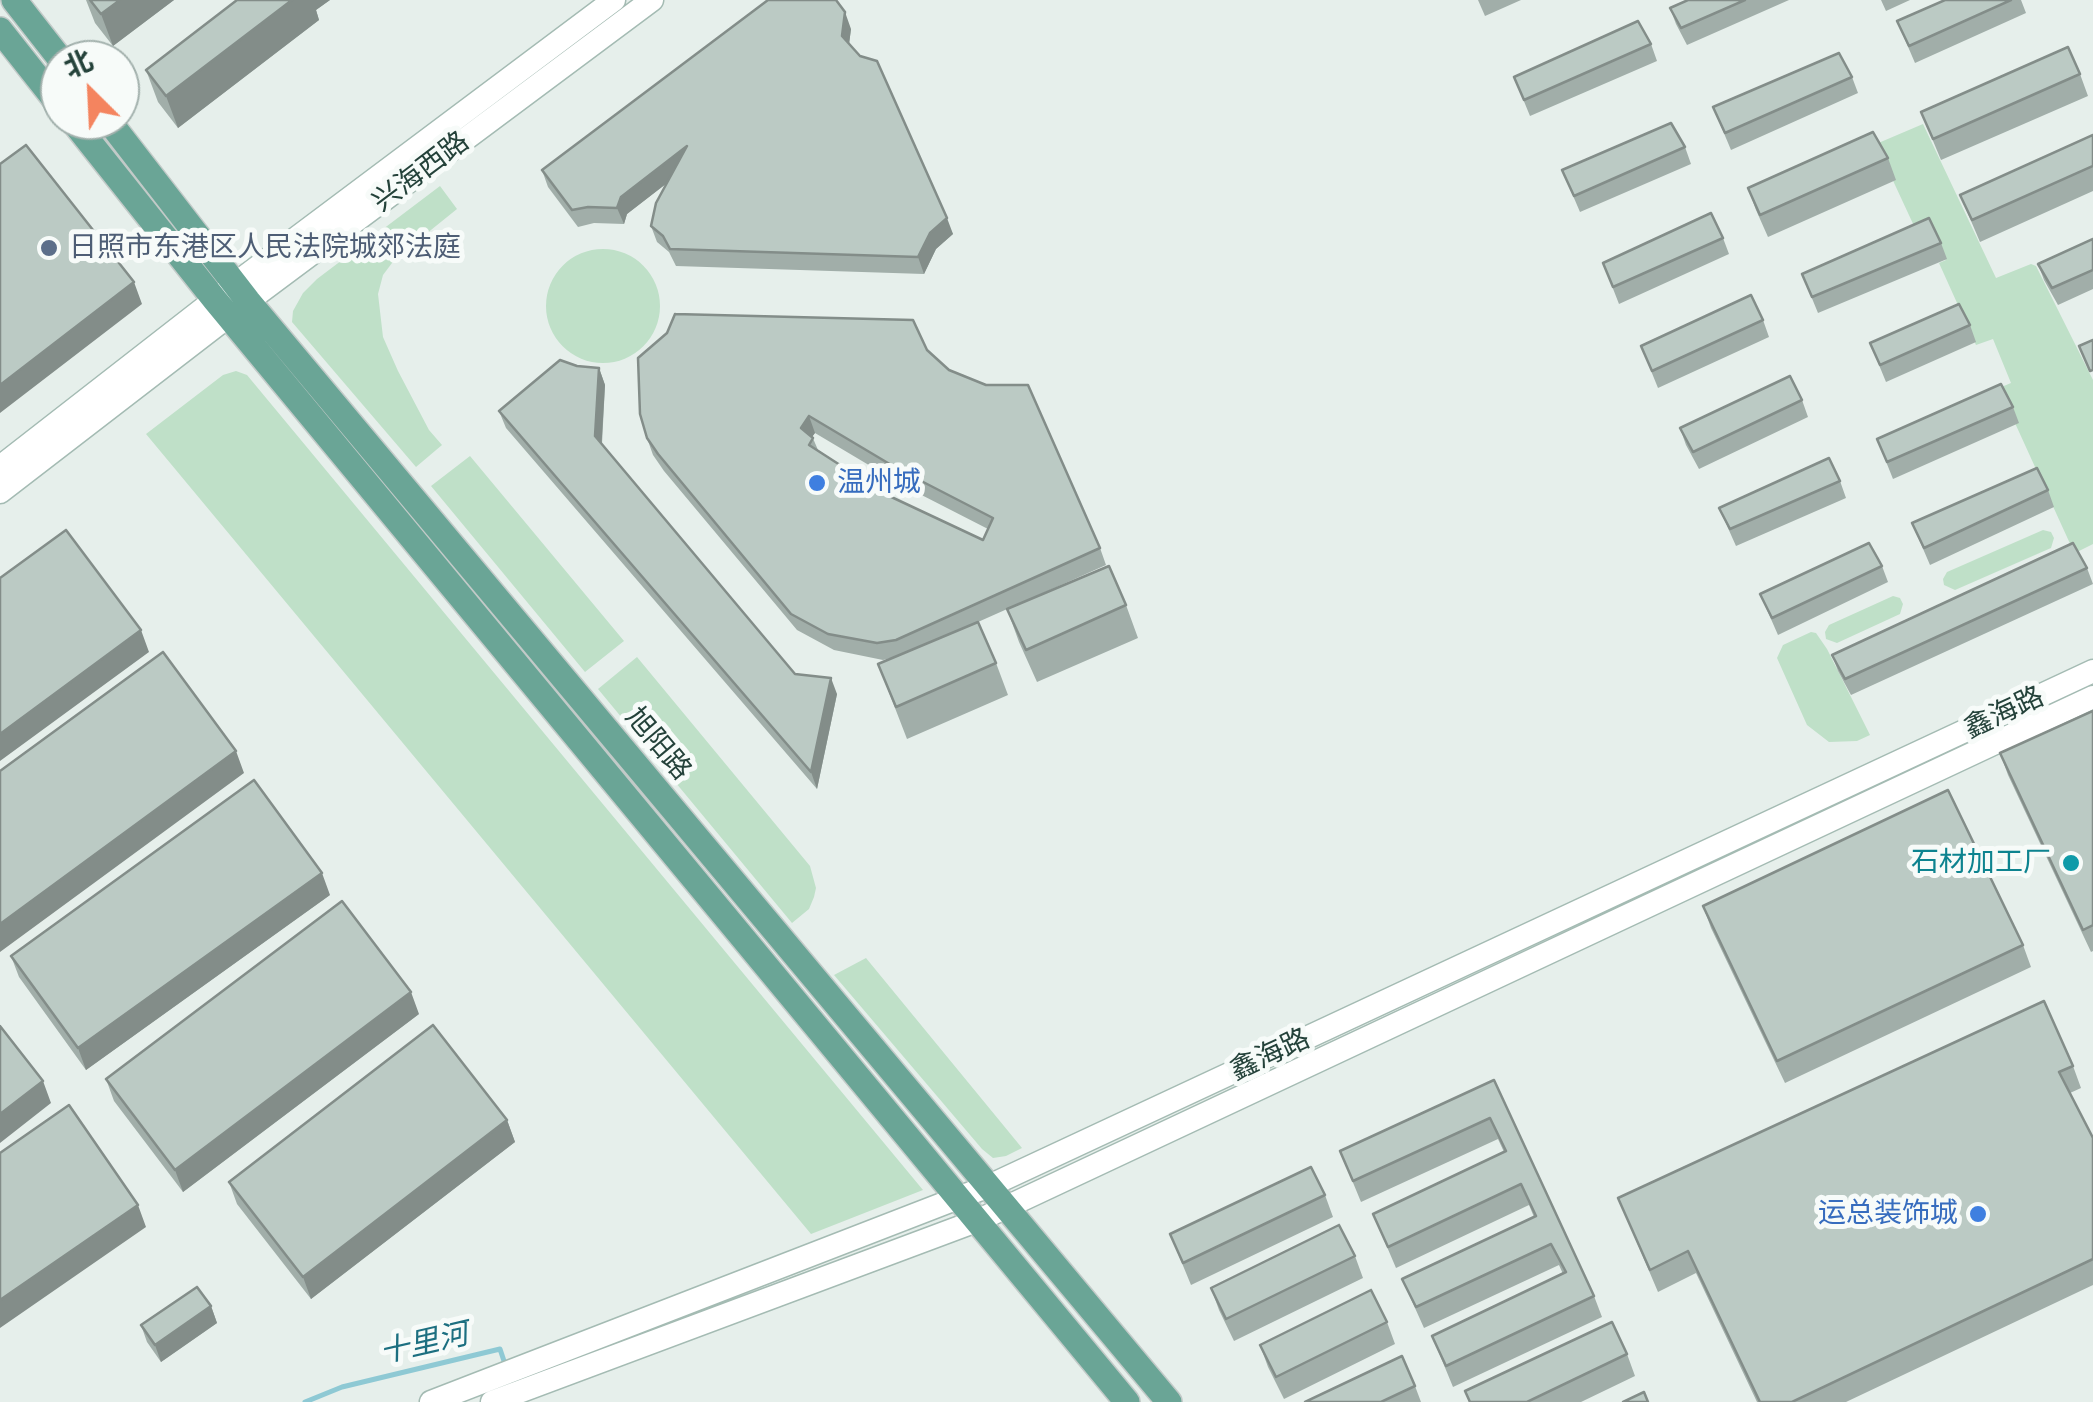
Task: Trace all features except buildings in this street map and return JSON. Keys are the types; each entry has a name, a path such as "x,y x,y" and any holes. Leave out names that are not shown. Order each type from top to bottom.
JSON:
{"main road":[{"path":"14,0 45,40"},
{"path":"0,30 40,81"},
{"name":"旭阳路","path":"90,140 232,300 1169,1402"},
{"name":"旭阳路","path":"122,140 232,300 1127,1402"}],"street":[{"name":"兴海西路","path":"0,492 232,300 614,0"},
{"name":"兴海西路","path":"0,467 652,0"},
{"name":"鑫海路","path":"431,1402 492,1394 989,1186 2093,671"},
{"name":"鑫海路","path":"530,1376 979,1220 2093,697"}],"green space":[{"path":"1923,124 1996,278 2031,264 2036,266 2093,380 2093,544 2079,551 2072,548 1999,388 2011,383 1993,339 1976,345 1939,263 1946,260 1921,241 1876,144"},
{"path":"440,186 457,209 395,259 383,275 378,294 383,337 429,430 442,445 416,467 292,322 303,293 317,279"},
{"path":"603,249 625,253 644,265 656,284 660,306 656,328 644,347 625,359 603,363 581,359 562,347 550,328 546,306 550,284 562,265 581,253"},
{"path":"236,371 247,375 923,1190 811,1234 146,434 223,375"},
{"path":"470,456 624,641 585,672 431,486"},
{"path":"2043,530 2051,532 2054,538 2051,548 1955,590 1944,585 1947,572"},
{"path":"1893,596 1903,604 1900,614 1837,643 1826,639 1829,625"},
{"path":"1811,632 1827,649 1870,735 1857,741 1829,742 1807,725 1777,658 1783,645"},
{"path":"637,657 810,866 816,888 814,897 809,909 792,923 598,689"},
{"path":"866,958 1022,1148 993,1158 982,1149 834,975"}],"waterway":[{"name":"十里河","path":"305,1402 342,1387 500,1349 506,1367"}],"place":[{"name":"日照市东港区人民法院城郊法庭","path":"49,248"},
{"name":"温州城","path":"817,483"},
{"name":"石材加工厂","path":"2071,863"},
{"name":"运总装饰城","path":"1978,1214"}]}
